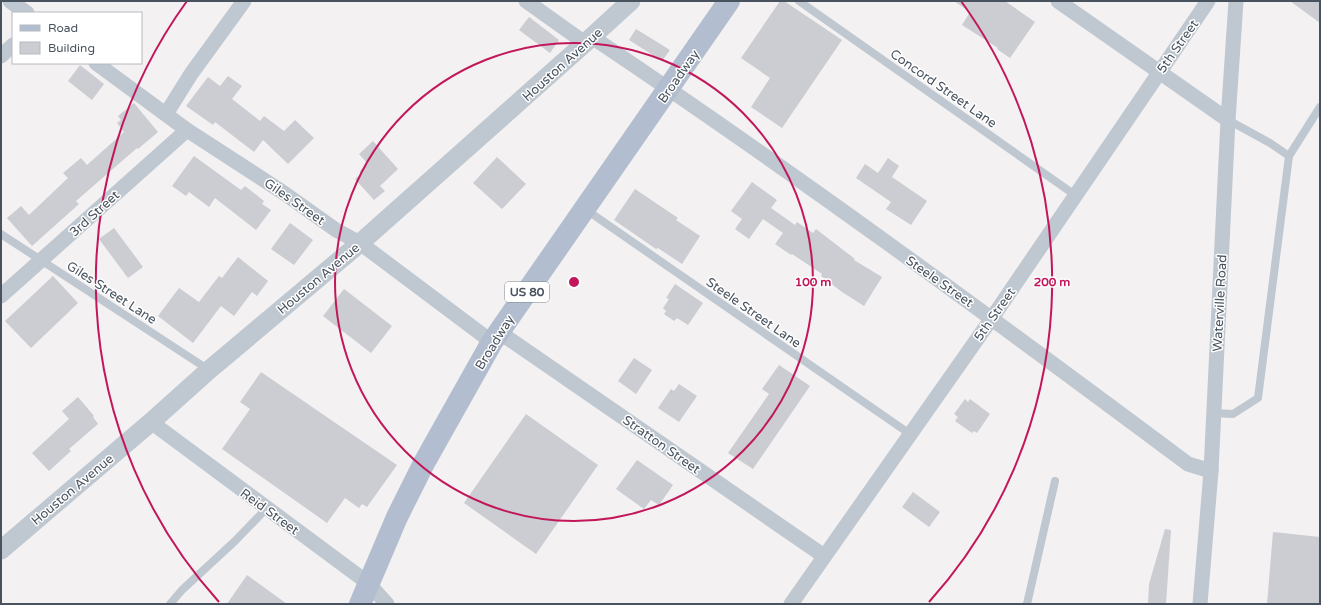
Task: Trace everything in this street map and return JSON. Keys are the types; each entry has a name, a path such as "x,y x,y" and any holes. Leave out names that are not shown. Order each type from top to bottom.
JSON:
{"main road":[{"name":"Broadway","path":"360,604 396,517 495,337 729,1"}],"street":[{"path":"10,1 26,12"},
{"path":"166,114 191,74 244,1"},
{"name":"Steele Street","path":"526,1 669,89 992,318 1188,464 1211,471"},
{"name":"Houston Avenue","path":"1,550 151,422 209,370 360,243 631,1"},
{"path":"1058,1 1228,120"},
{"name":"5th Street","path":"791,604 992,318 1208,1"},
{"name":"Waterville Road","path":"1200,604 1211,471 1228,120 1236,1"},
{"path":"1,56 12,47"},
{"name":"Giles Street","path":"97,64 187,130 284,193 336,230 360,243 495,337"},
{"name":"3rd Street","path":"1,296 187,130"},
{"name":"Stratton Street","path":"495,337 824,556"},
{"name":"Reid Street","path":"151,422 266,509 368,583 387,604"}],"lane":[{"name":"Concord Street Lane","path":"799,1 1075,195"},
{"path":"1214,413 1233,414 1258,398 1289,156 1320,107"},
{"path":"1228,120 1270,143 1289,156"},
{"name":"Steele Street Lane","path":"585,209 910,434"},
{"name":"Giles Street Lane","path":"1,234 209,370"},
{"path":"1027,604 1055,481"},
{"path":"170,604 182,590 235,541 266,509"}],"building":[{"path":"780,1 784,1 842,40 782,128 751,107 770,78 741,58"},
{"path":"954,1 1005,1 1035,22 1010,58 997,49 998,48 962,25 970,12"},
{"path":"1290,1 1320,1 1320,23"},
{"path":"529,17 559,40 550,53 519,30"},
{"path":"636,29 670,50 662,61 629,40"},
{"path":"80,65 104,84 92,100 68,81"},
{"path":"228,76 242,86 232,99 260,121 264,116 284,131 295,120 314,138 288,164 263,140 254,152 215,122 213,125 186,106 208,77 220,86"},
{"path":"134,103 158,132 138,149 137,148 76,201 79,204 32,246 7,218 21,206 29,215 68,178 63,173 81,158 87,165 124,132 117,123 121,120 118,116"},
{"path":"373,141 398,169 380,186 385,191 374,200 355,179 361,174 360,171 368,164 359,154"},
{"path":"194,156 241,190 245,186 264,201 262,204 271,210 256,230 215,198 209,207 189,192 186,196 172,186"},
{"path":"497,157 526,184 502,209 473,183"},
{"path":"888,158 899,166 892,177 927,201 911,225 886,209 891,202 856,178 865,164 878,173"},
{"path":"752,182 777,200 771,208 795,225 797,222 813,233 816,229 855,259 854,260 882,277 864,306 821,276 822,274 775,244 783,233 763,219 749,239 735,229 742,219 731,211"},
{"path":"635,189 678,218 676,220 700,236 682,264 658,248 656,249 614,220"},
{"path":"290,223 313,240 294,265 271,249"},
{"path":"114,228 143,267 128,278 99,239"},
{"path":"238,257 268,281 257,296 252,292 234,316 221,306 193,343 158,316 179,288 199,302 219,276 222,278"},
{"path":"53,276 78,303 31,348 5,321"},
{"path":"675,284 703,303 688,325 677,318 674,321 664,314 666,311 663,308 669,299 666,298"},
{"path":"344,289 392,326 371,353 323,316"},
{"path":"634,358 652,370 636,394 618,381"},
{"path":"779,365 810,386 753,469 728,453 769,394 762,389"},
{"path":"261,372 397,465 367,507 362,504 359,508 345,498 327,523 222,449 250,409 240,402"},
{"path":"679,384 697,396 679,422 658,408 671,389 674,391"},
{"path":"78,397 94,416 93,417 98,424 69,449 71,451 49,471 32,453 69,419 62,411"},
{"path":"965,399 968,402 970,399 990,414 977,433 974,431 972,433 955,421 958,417 954,414"},
{"path":"526,414 598,465 536,554 464,503"},
{"path":"637,460 673,485 659,505 651,500 644,509 616,489"},
{"path":"913,492 940,512 929,527 902,507"},
{"path":"1165,529 1171,530 1166,604 1148,604 1149,584"},
{"path":"1273,532 1320,537 1320,604 1267,604"},
{"path":"247,575 287,604 227,604"}]}
